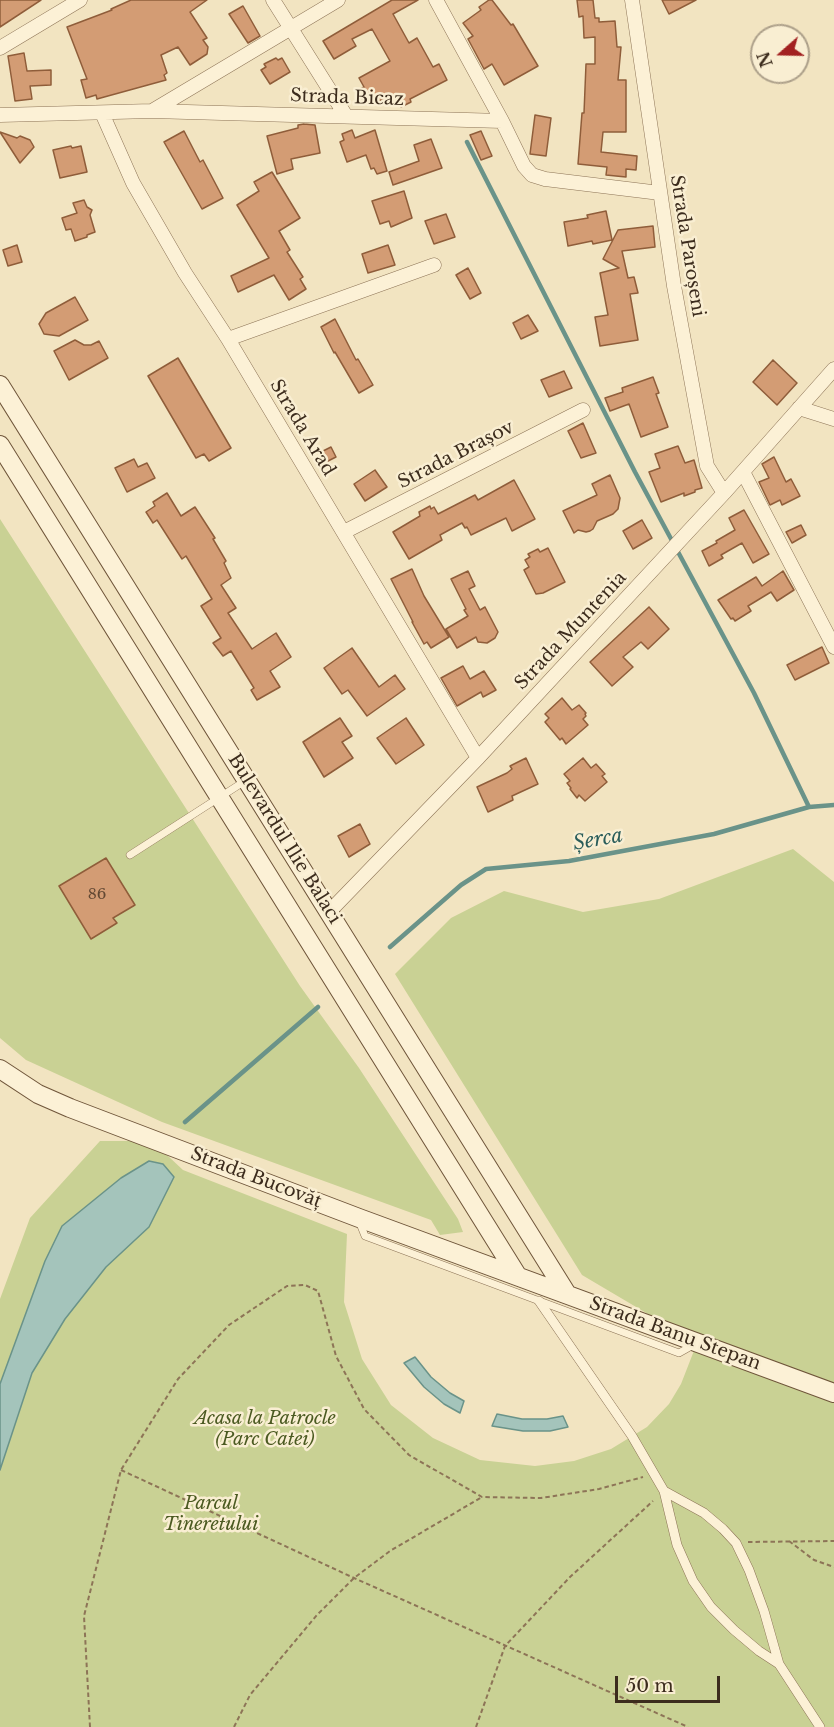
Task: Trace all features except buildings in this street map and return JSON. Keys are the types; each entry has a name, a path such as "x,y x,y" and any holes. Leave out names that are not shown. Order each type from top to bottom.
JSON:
{"main road":[{"name":"Bulevardul Ilie Balaci","path":"0,385 567,1294"},
{"name":"Bulevardul Ilie Balaci","path":"0,445 517,1275"},
{"name":"Strada Bucovăț","path":"0,1070 38,1094 70,1108 358,1218 517,1275"},
{"name":"Strada Banu Stepan","path":"517,1275 834,1393"}],"street":[{"path":"0,48 80,0"},
{"path":"273,0 346,116"},
{"path":"152,111 338,0"},
{"path":"436,0 524,166 532,175 545,179 660,193"},
{"name":"Strada Paroșeni","path":"632,0 674,286 707,466 724,493"},
{"name":"Strada Bicaz","path":"0,115 152,111 502,121"},
{"name":"Strada Arad","path":"102,113 133,183 184,273 228,339 478,758"},
{"path":"228,339 434,265"},
{"name":"Strada Muntenia","path":"329,912 478,758 724,493 834,369"},
{"path":"799,408 834,419"},
{"name":"Strada Brașov","path":"344,532 583,410"},
{"path":"743,472 834,648"},
{"path":"539,1301 632,1436 655,1474 664,1491 677,1545 693,1581 711,1607 734,1630 779,1664"},
{"path":"664,1491 704,1513 736,1543 764,1611 779,1664 820,1727"}],"lane":[{"path":"130,855 247,779"},
{"path":"358,1218 364,1236 678,1353 697,1343"},
{"path":"517,1275 539,1301"}],"path":[{"path":"90,1727 84,1616 121,1470 178,1379 229,1325 287,1286 305,1285 318,1291 336,1356 364,1409 409,1455 482,1497 541,1498 599,1489 655,1474"},
{"path":"121,1470 354,1578 688,1727"},
{"path":"476,1727 505,1646 570,1577 664,1491"},
{"path":"234,1727 250,1695 317,1615 354,1578 390,1551 482,1497"},
{"path":"736,1543 834,1540"},
{"path":"789,1541 814,1560 834,1567"}],"green space":[{"path":"0,519 300,986 359,1068 458,1219 463,1232 440,1235 431,1220 162,1122 26,1060 0,1038"},
{"name":"Parcul Tineretului","path":"793,849 834,882 834,1727 0,1727 0,1299 30,1218 100,1141 140,1141 168,1156 183,1170 347,1234 344,1302 362,1359 391,1405 433,1438 480,1460 535,1466 574,1461 611,1449 647,1427 669,1404 681,1384 697,1343 582,1275 395,974 451,918 504,891 583,912 659,899"}],"water":[{"path":"149,1161 163,1164 174,1177 149,1227 106,1267 65,1319 32,1373 0,1470 0,1384 45,1261 62,1226 121,1178"},
{"path":"415,1357 431,1377 464,1401 460,1413 444,1404 424,1387 404,1363"},
{"path":"497,1414 522,1419 547,1419 563,1416 568,1427 550,1431 523,1431 492,1426"}],"waterway":[{"path":"467,142 635,472 754,693 809,807"},
{"name":"Șerca","path":"390,947 461,885 486,869 569,861 714,834 809,807 834,805"},
{"name":"Șerca","path":"185,1122 318,1007"}],"park label":[{"name":"Acasa la Patrocle (Parc Catei)","path":"265,1429"}]}
